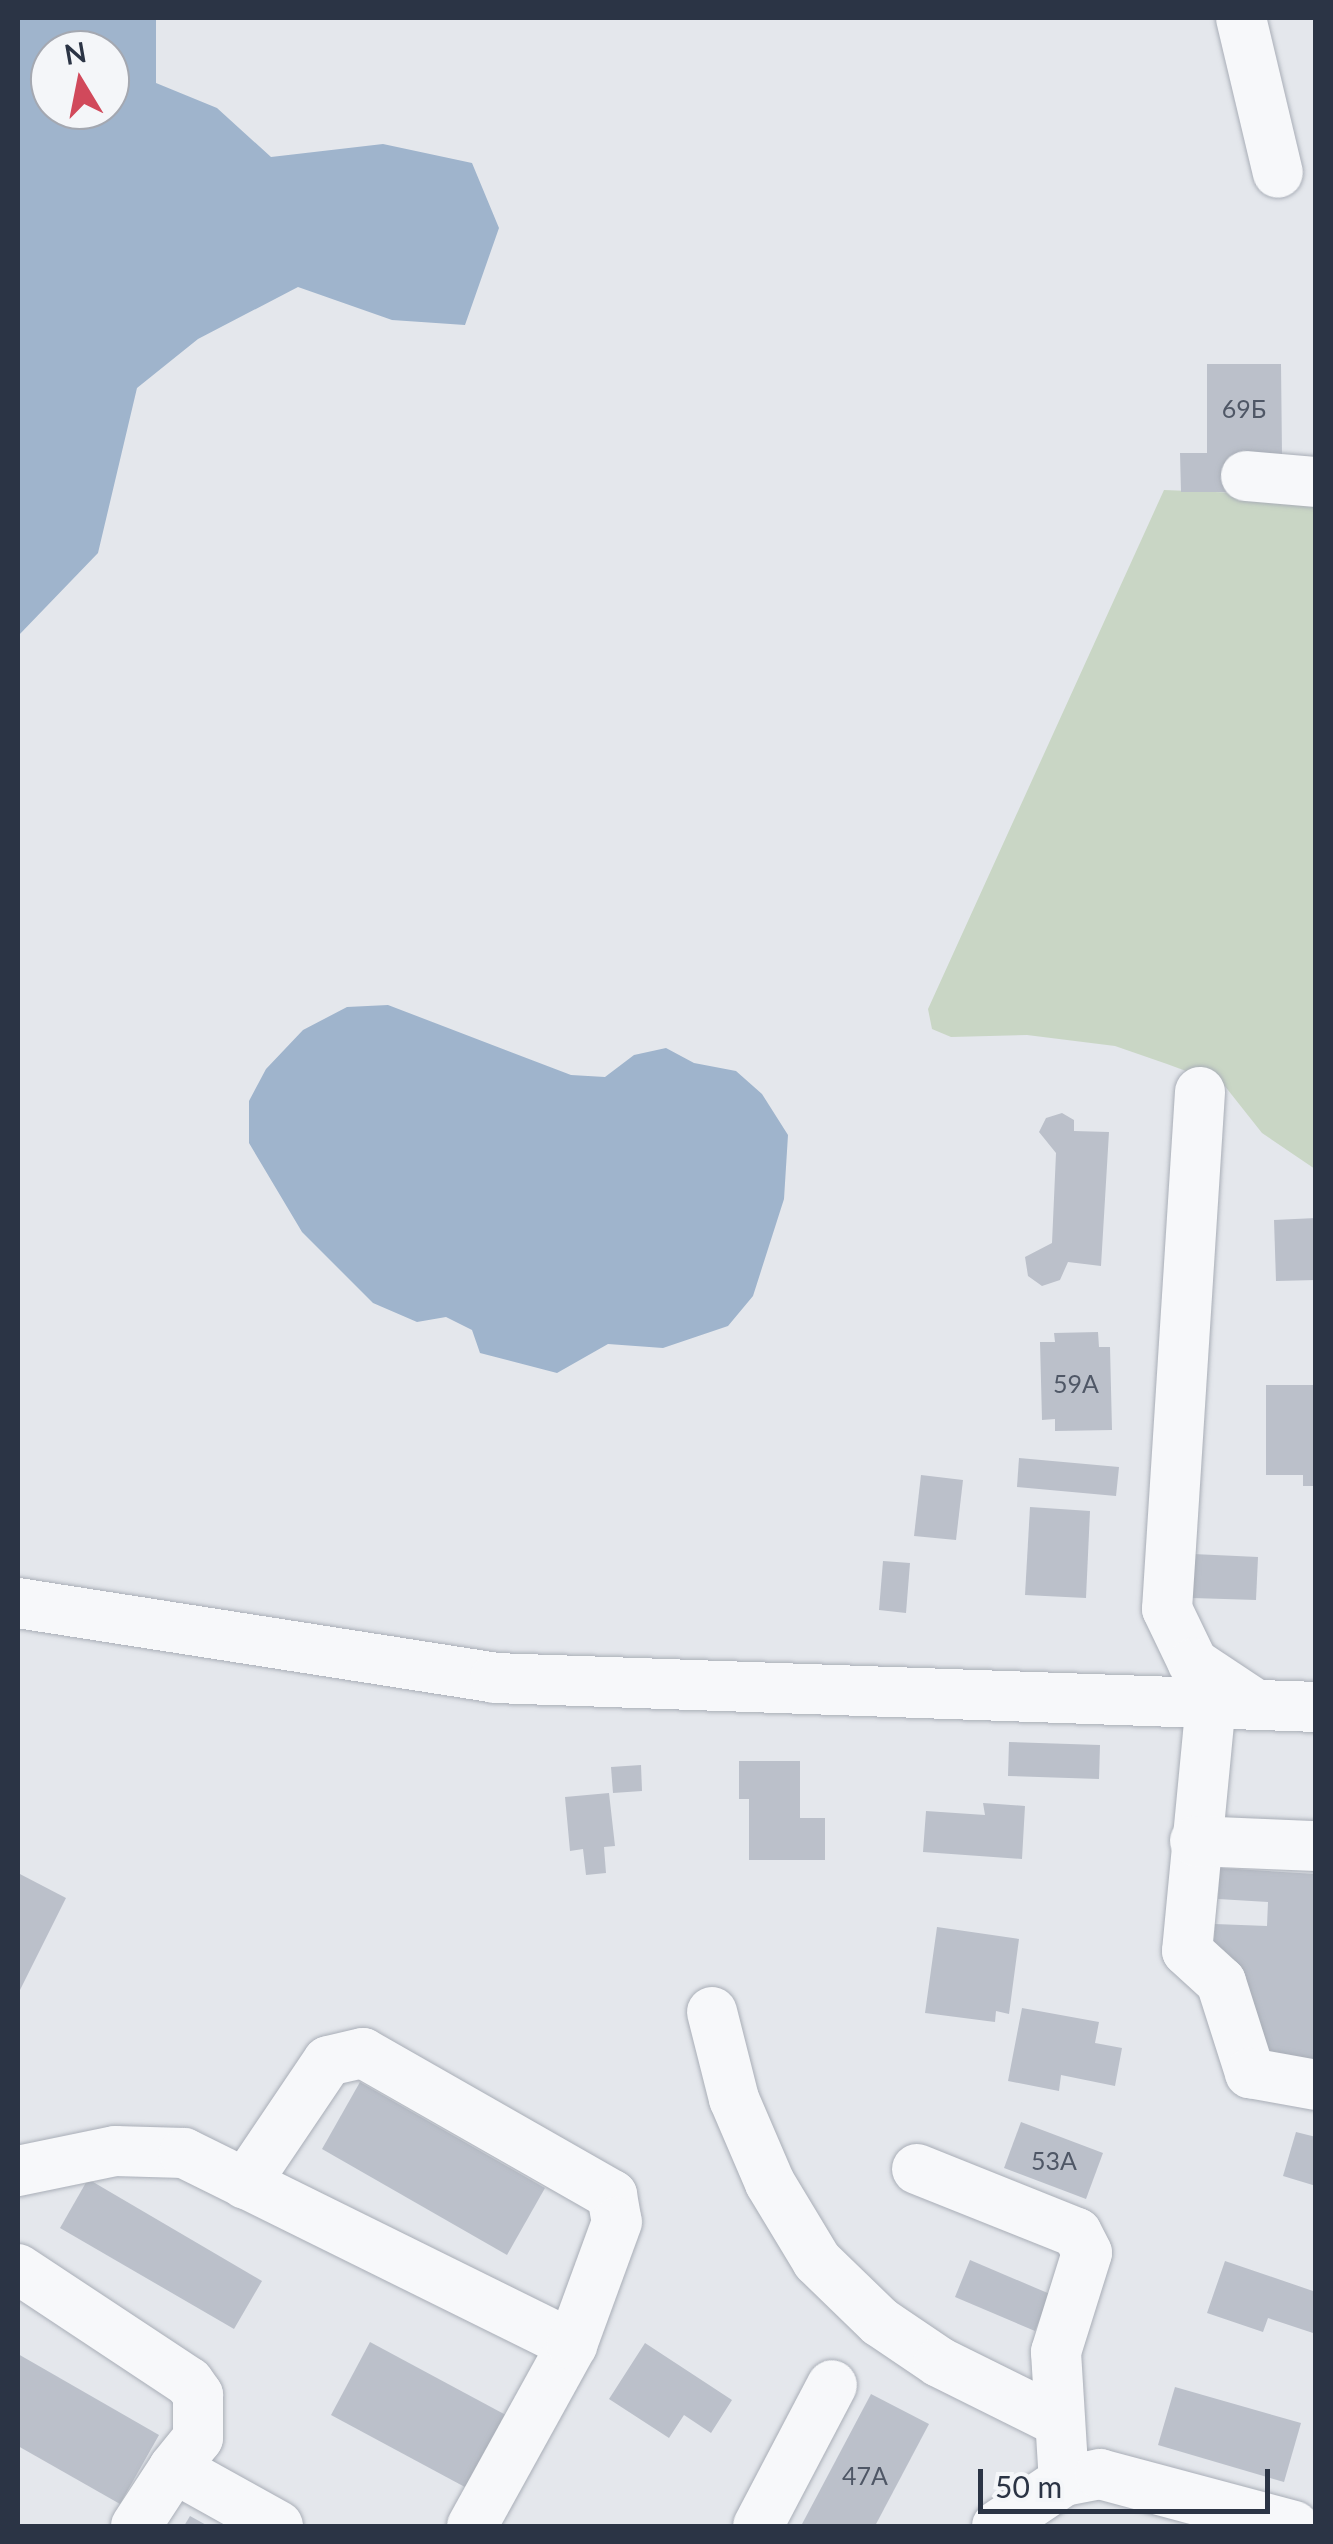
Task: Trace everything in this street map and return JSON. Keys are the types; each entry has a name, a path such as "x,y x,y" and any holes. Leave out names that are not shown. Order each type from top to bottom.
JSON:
{"street":[{"path":"1241,18 1278,173"},
{"path":"1246,476 1316,482"},
{"path":"1200,1092 1167,1610 1193,1663 1234,1703"},
{"path":"18,1602 496,1678 1316,1707"},
{"path":"1234,1703 1195,1841 1187,1951 1221,1982 1250,2073 1316,2085"},
{"path":"1195,1841 1316,1846"},
{"path":"712,2012 734,2099 770,2183 817,2261 880,2322 939,2362 1058,2421"},
{"path":"245,2184 328,2061 362,2053 612,2194 617,2222 572,2345 472,2526"},
{"path":"18,2171 115,2152 184,2153 572,2345"},
{"path":"917,2169 1077,2233 1086,2253 1056,2352 1064,2480"},
{"path":"18,2268 189,2382 198,2395 198,2438 136,2526"},
{"path":"758,2526 832,2386"},
{"path":"174,2468 278,2526"},
{"path":"997,2526 1064,2480 1100,2474 1294,2526"}],"green space":[{"path":"1164,490 1315,496 1315,1169 1262,1133 1224,1085 1167,1064 1115,1046 1027,1035 951,1037 932,1029 928,1009"}],"water":[{"path":"18,18 156,18 156,83 217,108 271,157 383,144 472,163 499,228 465,325 392,320 298,287 198,339 137,388 98,553 18,636"},
{"path":"388,1005 571,1075 605,1077 634,1055 666,1048 694,1063 736,1071 762,1094 788,1135 784,1199 753,1296 728,1326 663,1348 608,1344 557,1373 480,1353 472,1330 446,1317 417,1322 373,1303 302,1232 249,1143 249,1101 266,1069 303,1030 347,1007"}],"building":[{"path":"1207,364 1281,364 1282,455 1231,455 1231,492 1181,492 1180,453 1207,453"},
{"path":"1062,1113 1074,1120 1074,1131 1109,1132 1101,1266 1068,1262 1060,1280 1042,1286 1028,1276 1025,1257 1052,1243 1056,1153 1039,1132 1046,1118"},
{"path":"1316,1218 1316,1280 1276,1281 1274,1220"},
{"path":"1098,1332 1099,1347 1110,1347 1112,1430 1055,1431 1055,1419 1042,1420 1040,1342 1055,1342 1054,1333"},
{"path":"1266,1385 1316,1385 1316,1486 1303,1486 1303,1475 1266,1475"},
{"path":"1019,1458 1119,1467 1116,1496 1017,1487"},
{"path":"921,1475 963,1480 956,1540 914,1536"},
{"path":"1030,1507 1090,1511 1086,1598 1025,1595"},
{"path":"1193,1554 1258,1557 1256,1600 1192,1598"},
{"path":"883,1561 910,1563 906,1613 879,1610"},
{"path":"1009,1742 1100,1745 1099,1779 1008,1776"},
{"path":"739,1761 800,1761 800,1818 825,1818 825,1860 749,1860 749,1799 739,1799"},
{"path":"641,1765 642,1791 613,1793 611,1767"},
{"path":"609,1793 615,1846 604,1847 606,1873 586,1875 583,1849 570,1851 565,1797"},
{"path":"983,1803 1025,1806 1022,1859 923,1852 926,1811 985,1815"},
{"path":"1220,1868 1316,1874 1316,2063 1255,2060 1232,1986 1234,1959 1213,1958 1215,1924 1267,1926 1268,1902 1218,1899"},
{"path":"18,1873 66,1898 18,1994"},
{"path":"937,1927 1019,1939 1009,2014 996,2011 995,2022 925,2013"},
{"path":"1022,2008 1099,2022 1095,2043 1122,2048 1115,2086 1061,2075 1059,2091 1008,2081"},
{"path":"360,2082 545,2188 507,2255 322,2149"},
{"path":"1021,2122 1103,2153 1086,2199 1004,2168"},
{"path":"1296,2132 1316,2137 1316,2186 1283,2176"},
{"path":"88,2179 262,2281 234,2329 60,2228"},
{"path":"970,2260 1050,2294 1035,2331 955,2297"},
{"path":"1225,2261 1316,2292 1313,2333 1268,2318 1263,2332 1207,2313"},
{"path":"370,2342 515,2420 476,2493 331,2415"},
{"path":"645,2343 732,2400 711,2433 684,2415 669,2438 609,2399"},
{"path":"18,2354 159,2435 120,2504 18,2446"},
{"path":"1175,2387 1301,2423 1284,2482 1158,2445"},
{"path":"871,2394 929,2424 875,2526 801,2526"},
{"path":"190,2516 208,2526 184,2526"}]}
